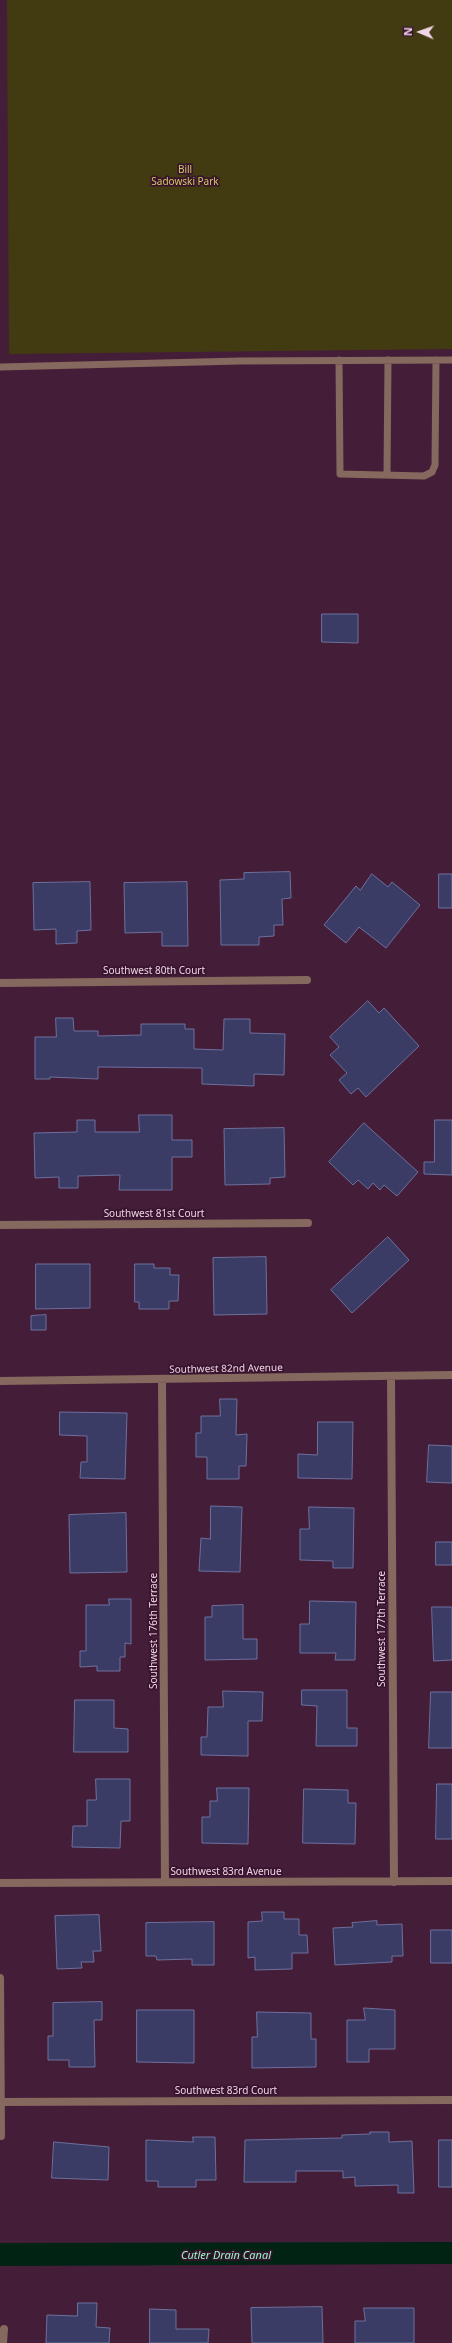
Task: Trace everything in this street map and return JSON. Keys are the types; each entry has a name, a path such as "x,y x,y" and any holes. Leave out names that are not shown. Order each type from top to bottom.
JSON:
{"street":[{"name":"Southwest 80th Court","path":"0,983 307,980"},
{"name":"Southwest 81st Court","path":"0,1225 308,1223"},
{"name":"Southwest 82nd Avenue","path":"0,1380 162,1380 452,1375"},
{"name":"Southwest 177th Terrace","path":"391,1377 394,1882"},
{"name":"Southwest 176th Terrace","path":"162,1380 165,1882"},
{"name":"Southwest 83rd Avenue","path":"0,1883 452,1881"},
{"path":"0,1978 1,2136"},
{"name":"Southwest 83rd Court","path":"0,2102 452,2100"},
{"path":"3,2343 4,2330"}],"lane":[{"path":"0,367 339,360 452,360"},
{"path":"339,360 340,474 424,476 432,472 436,465 436,360"},
{"path":"387,475 388,360"}],"green space":[{"name":"Bill Sadowski Park","path":"7,0 452,0 452,349 9,354"}],"water":[{"name":"Cutler Drain Canal","path":"452,2242 452,2264 0,2266 0,2243"}],"building":[{"path":"322,614 358,614 358,643 322,642"},
{"path":"290,872 291,898 282,899 283,925 274,925 274,936 259,937 259,945 221,945 220,880 244,879 244,873"},
{"path":"372,874 388,887 392,882 420,905 386,948 359,927 346,943 324,925 356,886 360,890"},
{"path":"439,874 452,874 452,908 439,908"},
{"path":"90,882 91,930 77,931 77,943 56,944 56,929 34,930 33,883"},
{"path":"187,882 188,946 162,946 162,932 125,933 124,883"},
{"path":"368,1001 379,1013 384,1008 419,1046 366,1097 358,1088 351,1094 339,1080 347,1073 330,1055 339,1047 330,1037"},
{"path":"56,1018 73,1018 74,1031 98,1031 98,1036 141,1035 141,1024 185,1024 185,1029 194,1029 194,1049 223,1050 224,1019 250,1019 250,1033 285,1034 284,1075 254,1074 254,1086 202,1084 202,1068 98,1067 98,1079 50,1077 50,1079 35,1079 35,1037 56,1037"},
{"path":"139,1115 172,1115 172,1140 192,1140 192,1157 172,1157 172,1190 119,1190 120,1175 78,1176 78,1188 59,1188 59,1177 35,1178 34,1133 77,1132 77,1120 95,1120 95,1132 139,1132"},
{"path":"435,1120 452,1120 452,1175 424,1174 424,1162 434,1162"},
{"path":"364,1123 418,1172 397,1196 384,1185 380,1190 373,1183 368,1189 358,1180 353,1185 329,1162"},
{"path":"284,1128 285,1177 270,1178 270,1184 225,1185 224,1129"},
{"path":"388,1237 409,1260 352,1313 331,1290"},
{"path":"266,1257 267,1314 214,1315 213,1258"},
{"path":"36,1264 90,1264 90,1308 36,1309"},
{"path":"135,1264 154,1264 154,1268 170,1268 170,1275 179,1275 178,1301 169,1301 169,1309 139,1309 139,1302 135,1302"},
{"path":"46,1315 46,1330 31,1330 31,1316"},
{"path":"220,1399 237,1399 236,1435 247,1434 246,1466 239,1466 239,1479 207,1479 207,1457 196,1457 196,1433 201,1433 201,1416 220,1416"},
{"path":"60,1412 127,1413 125,1479 80,1478 81,1462 87,1462 87,1436 60,1435"},
{"path":"318,1422 353,1422 352,1479 298,1478 298,1454 317,1455"},
{"path":"429,1445 452,1446 452,1483 427,1482"},
{"path":"211,1506 242,1507 240,1572 199,1571 201,1538 210,1539"},
{"path":"309,1507 354,1508 353,1568 333,1568 333,1561 300,1560 300,1529 309,1529"},
{"path":"126,1513 127,1572 70,1573 69,1515"},
{"path":"436,1542 452,1542 452,1565 436,1565"},
{"path":"109,1599 131,1599 131,1644 125,1643 125,1657 120,1657 120,1671 97,1671 97,1666 80,1667 80,1651 86,1651 86,1605 109,1605"},
{"path":"310,1601 356,1602 355,1660 335,1660 336,1653 300,1653 300,1624 309,1624"},
{"path":"243,1605 243,1639 257,1639 257,1659 205,1660 205,1617 212,1617 212,1606"},
{"path":"432,1607 452,1607 452,1660 434,1661"},
{"path":"302,1690 347,1690 347,1728 357,1728 357,1746 316,1746 317,1706 302,1705"},
{"path":"223,1691 263,1692 262,1721 248,1721 248,1756 201,1755 201,1737 207,1737 208,1707 223,1707"},
{"path":"431,1692 452,1692 452,1748 429,1748"},
{"path":"75,1700 114,1700 114,1728 128,1729 128,1752 74,1752"},
{"path":"96,1779 130,1779 130,1821 121,1821 120,1848 72,1847 73,1826 87,1826 87,1800 96,1800"},
{"path":"437,1784 452,1784 452,1839 436,1839"},
{"path":"217,1788 249,1788 248,1844 202,1843 202,1817 210,1817 210,1801 217,1801"},
{"path":"304,1789 348,1790 348,1803 356,1803 355,1844 303,1843"},
{"path":"262,1912 284,1912 284,1919 299,1919 299,1935 307,1935 308,1953 292,1953 292,1969 255,1970 255,1957 248,1958 248,1922 262,1921"},
{"path":"99,1915 101,1951 93,1951 94,1962 81,1962 82,1968 57,1969 55,1916"},
{"path":"377,1921 377,1925 402,1924 403,1956 392,1956 392,1962 335,1965 333,1928 353,1927 352,1923"},
{"path":"214,1922 214,1965 192,1965 192,1959 157,1960 156,1956 146,1956 146,1923"},
{"path":"431,1930 452,1930 452,1963 431,1963"},
{"path":"102,2002 102,2020 94,2020 95,2067 69,2067 69,2060 48,2060 48,2036 53,2036 53,2003"},
{"path":"364,2008 395,2010 395,2049 369,2049 369,2062 347,2062 347,2020 365,2020"},
{"path":"137,2010 194,2010 194,2063 137,2062"},
{"path":"257,2012 311,2013 311,2039 316,2039 316,2067 252,2068 252,2037 257,2037"},
{"path":"370,2132 389,2132 389,2142 412,2141 414,2193 398,2193 398,2185 355,2186 355,2177 343,2178 343,2171 296,2171 296,2182 244,2182 245,2140 342,2138 342,2135 370,2134"},
{"path":"193,2137 215,2137 216,2180 196,2180 196,2187 158,2187 158,2181 146,2181 146,2140 193,2142"},
{"path":"439,2140 452,2140 452,2187 439,2187"},
{"path":"54,2142 109,2147 108,2180 52,2178"},
{"path":"78,2303 97,2303 96,2327 110,2328 109,2343 46,2343 47,2315 77,2316"},
{"path":"322,2307 323,2343 252,2343 251,2308"},
{"path":"364,2308 414,2308 414,2343 355,2343 355,2321 365,2321"},
{"path":"150,2309 176,2310 176,2329 209,2329 208,2343 150,2343"}]}
